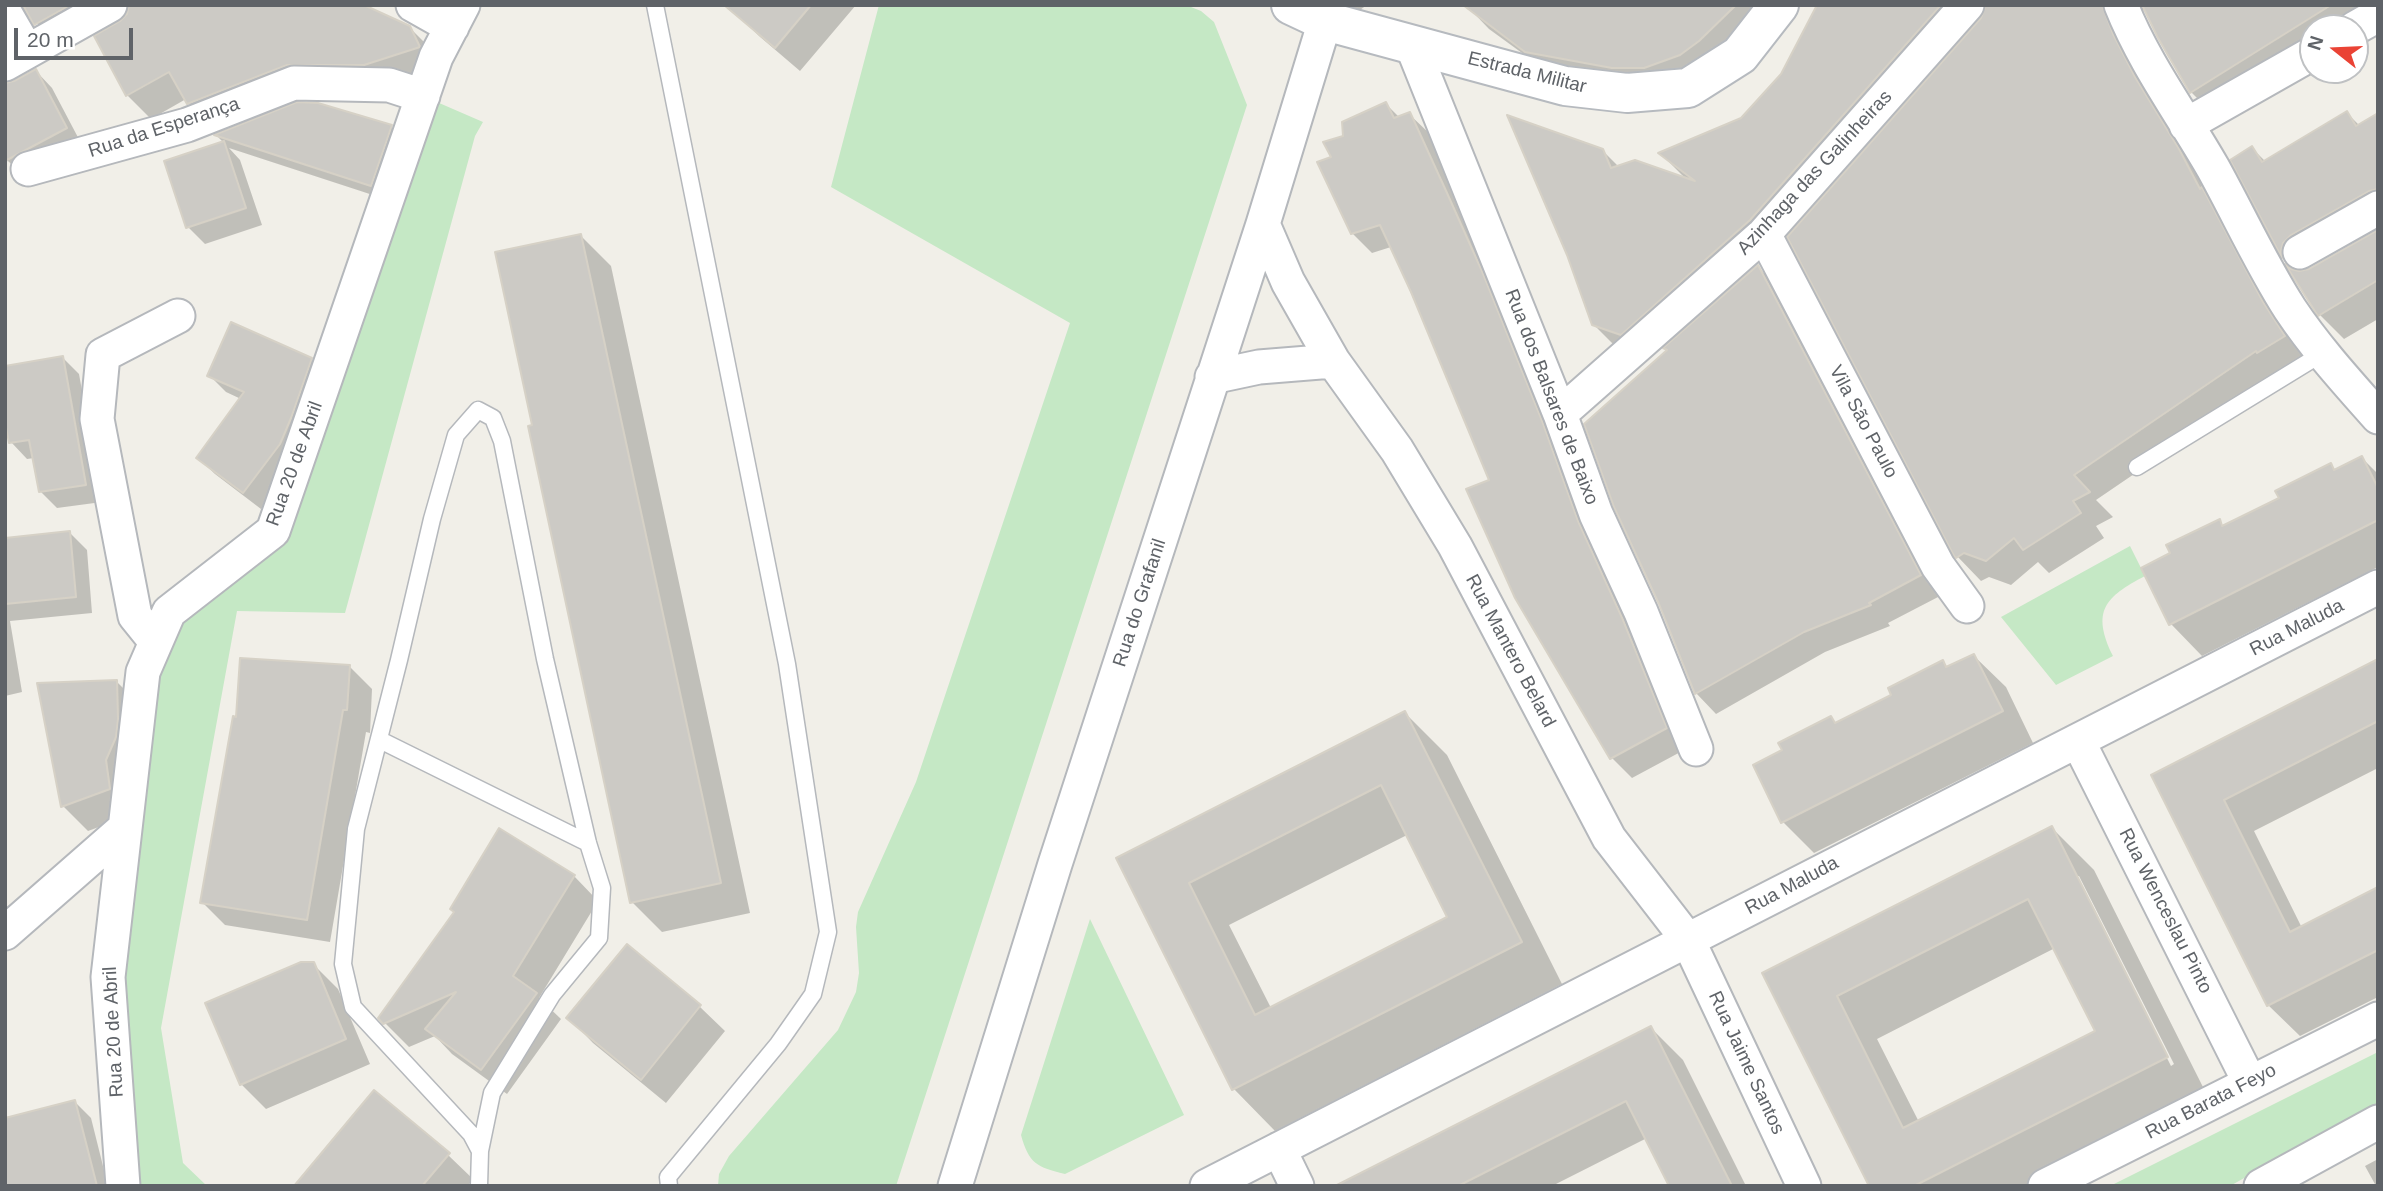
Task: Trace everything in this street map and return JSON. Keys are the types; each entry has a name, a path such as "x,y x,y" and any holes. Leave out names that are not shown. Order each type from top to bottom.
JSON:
{"street":[{"path":"5,13 16,58 110,5"},
{"path":"413,5 458,16"},
{"name":"Estrada Militar","path":"1308,13 1564,86 1627,93 1688,88 1740,55 1779,5"},
{"name":"Azinhaga das Galinheiras","path":"1560,414 1764,234 1967,5"},
{"path":"2121,5 2132,31 2291,309 2323,353 2378,417"},
{"name":"Rua do Grafanil","path":"955,1186 1055,864 1263,224 1308,13"},
{"name":"Rua 20 de Abril","path":"123,1186 108,977 143,672 169,612 273,531 436,57 458,16"},
{"name":"Rua dos Balsares de Baixo","path":"1411,43 1560,414 1596,513 1641,612 1696,749"},
{"path":"2186,125 2299,60"},
{"name":"Rua da Esperança","path":"28,169 187,125 294,83 389,85 423,96"},
{"path":"2300,253 2378,208"},
{"name":"Rua Mantero Belard","path":"1263,224 1287,282 1333,361 1397,450 1455,546 1608,838 1688,940"},
{"name":"Vila São Paulo","path":"1764,234 1938,566 1967,606"},
{"path":"156,642 135,616 97,419 103,355 178,316"},
{"path":"1212,377 1259,367 1333,361"},
{"name":"Rua Maluda","path":"1208,1186 2378,587"},
{"name":"Rua Wenceslau Pinto","path":"2078,740 2250,1083"},
{"path":"5,933 125,828"},
{"name":"Rua Jaime Santos","path":"1688,940 1804,1186"},
{"name":"Rua Barata Feyo","path":"2045,1186 2378,1019"},
{"path":"2261,1186 2378,1122"},
{"path":"1279,1149 1297,1186"}],"lane":[{"path":"655,5 787,664 828,932 813,994 778,1044 668,1177 669,1186"},
{"path":"2137,467 2323,353"},
{"path":"479,1186 480,1151 492,1093 552,995 599,938 602,888 588,843 545,659 502,441 494,418 478,410 456,435 432,519 380,740 356,829 343,964 353,1007 471,1134 480,1151"},
{"path":"380,740 588,843"}],"green space":[{"path":"879,5 1186,5 1201,11 1214,22 1247,105 896,1186 718,1186 719,1174 729,1156 838,1030 856,992 859,973 856,927 858,912 916,782 1070,323 831,187"},
{"path":"423,96 483,122 475,136 345,613 237,611 161,1028 183,1163 207,1186 122,1186 108,977 169,612 273,531"},
{"path":"2130,546 2145,576 2120,591 2106,607 2103,627 2113,656 2056,685 2001,617"},
{"path":"1090,919 1184,1115 1065,1174 1036,1163 1027,1152 1021,1135"},
{"path":"2378,1052 2378,1103 2230,1186 2110,1186"}],"building":[{"path":"23,5 70,5 34,25"},
{"path":"129,5 364,5 410,26 420,47 364,65 287,65 187,104 169,72 126,96 94,36 120,21 127,14"},
{"path":"724,5 811,5 775,48"},
{"path":"1463,5 1736,5 1699,41 1680,55 1644,68 1612,68 1525,52"},
{"path":"1817,5 1941,5 1750,220 1621,335 1592,325 1567,255 1507,115 1603,149 1611,168 1635,160 1695,181 1658,153 1741,118 1781,74"},
{"path":"1986,5 2102,5 2135,77 2200,189 2202,187 2263,302 2285,336 2257,353 2256,351 2074,475 2090,492 2073,501 2081,513 2023,550 2014,538 1986,561 1964,553 1956,558 1954,556 1787,237 1981,18"},
{"path":"2142,5 2331,5 2317,14 2299,14 2299,25 2190,93"},
{"path":"36,69 67,128 5,161 5,83"},
{"path":"297,102 318,103 392,125 371,186 214,135"},
{"path":"1386,102 1394,118 1410,112 1447,193 1481,269 1542,421 1578,521 1623,620 1667,728 1610,759 1515,598 1466,489 1489,480 1411,292 1380,225 1351,234 1317,162 1331,157 1323,142 1343,136 1342,122"},
{"path":"2347,111 2356,126 2378,113 2378,189 2369,191 2291,235 2283,243 2282,258 2230,160 2252,146 2262,162"},
{"path":"224,141 246,208 186,228 164,161"},
{"path":"2378,230 2378,280 2318,316 2285,264 2299,271 2309,269"},
{"path":"581,234 721,883 630,903 528,426 532,425 495,252"},
{"path":"1758,265 1921,575 1869,603 1871,605 1804,632 1695,694 1659,604 1614,507 1584,424 1667,350 1663,348"},
{"path":"231,322 312,358 280,444 243,493 196,458 244,392 207,376"},
{"path":"63,356 86,485 39,492 29,440 9,443 5,422 5,366"},
{"path":"2362,456 2378,488 2378,520 2169,625 2141,568 2170,553 2166,545 2220,519 2222,526 2279,498 2275,491 2331,463 2334,470"},
{"path":"70,531 76,597 5,604 5,538"},
{"path":"1974,654 2003,711 1781,823 1753,765 1782,750 1778,743 1831,716 1835,723 1891,695 1888,688 1943,660 1946,667"},
{"path":"240,658 350,665 347,710 343,710 307,920 200,903 233,716 236,717"},
{"path":"2378,659 2378,721 2224,800 2290,932 2378,887 2378,950 2267,1006 2151,775"},
{"path":"117,680 116,737 106,760 110,789 61,807 37,683"},
{"path":"1405,711 1522,942 1232,1090 1116,858","holes":["1381,785 1447,917 1255,1015 1189,883"]},
{"path":"2052,826 2168,1057 1914,1186 1869,1186 1762,973","holes":["2028,899 2095,1031 1903,1128 1837,996"]},
{"path":"499,828 575,875 513,976 537,993 481,1070 425,1029 456,992 383,1024 378,1018 454,912 450,909"},
{"path":"627,944 701,1005 641,1080 566,1018"},
{"path":"301,962 314,962 346,1039 240,1085 205,1003"},
{"path":"1651,1026 1732,1186 1669,1186 1626,1101 1458,1186 1335,1186"},
{"path":"374,1090 450,1153 422,1186 294,1186"},
{"path":"75,1100 97,1186 5,1186 5,1118"}]}
